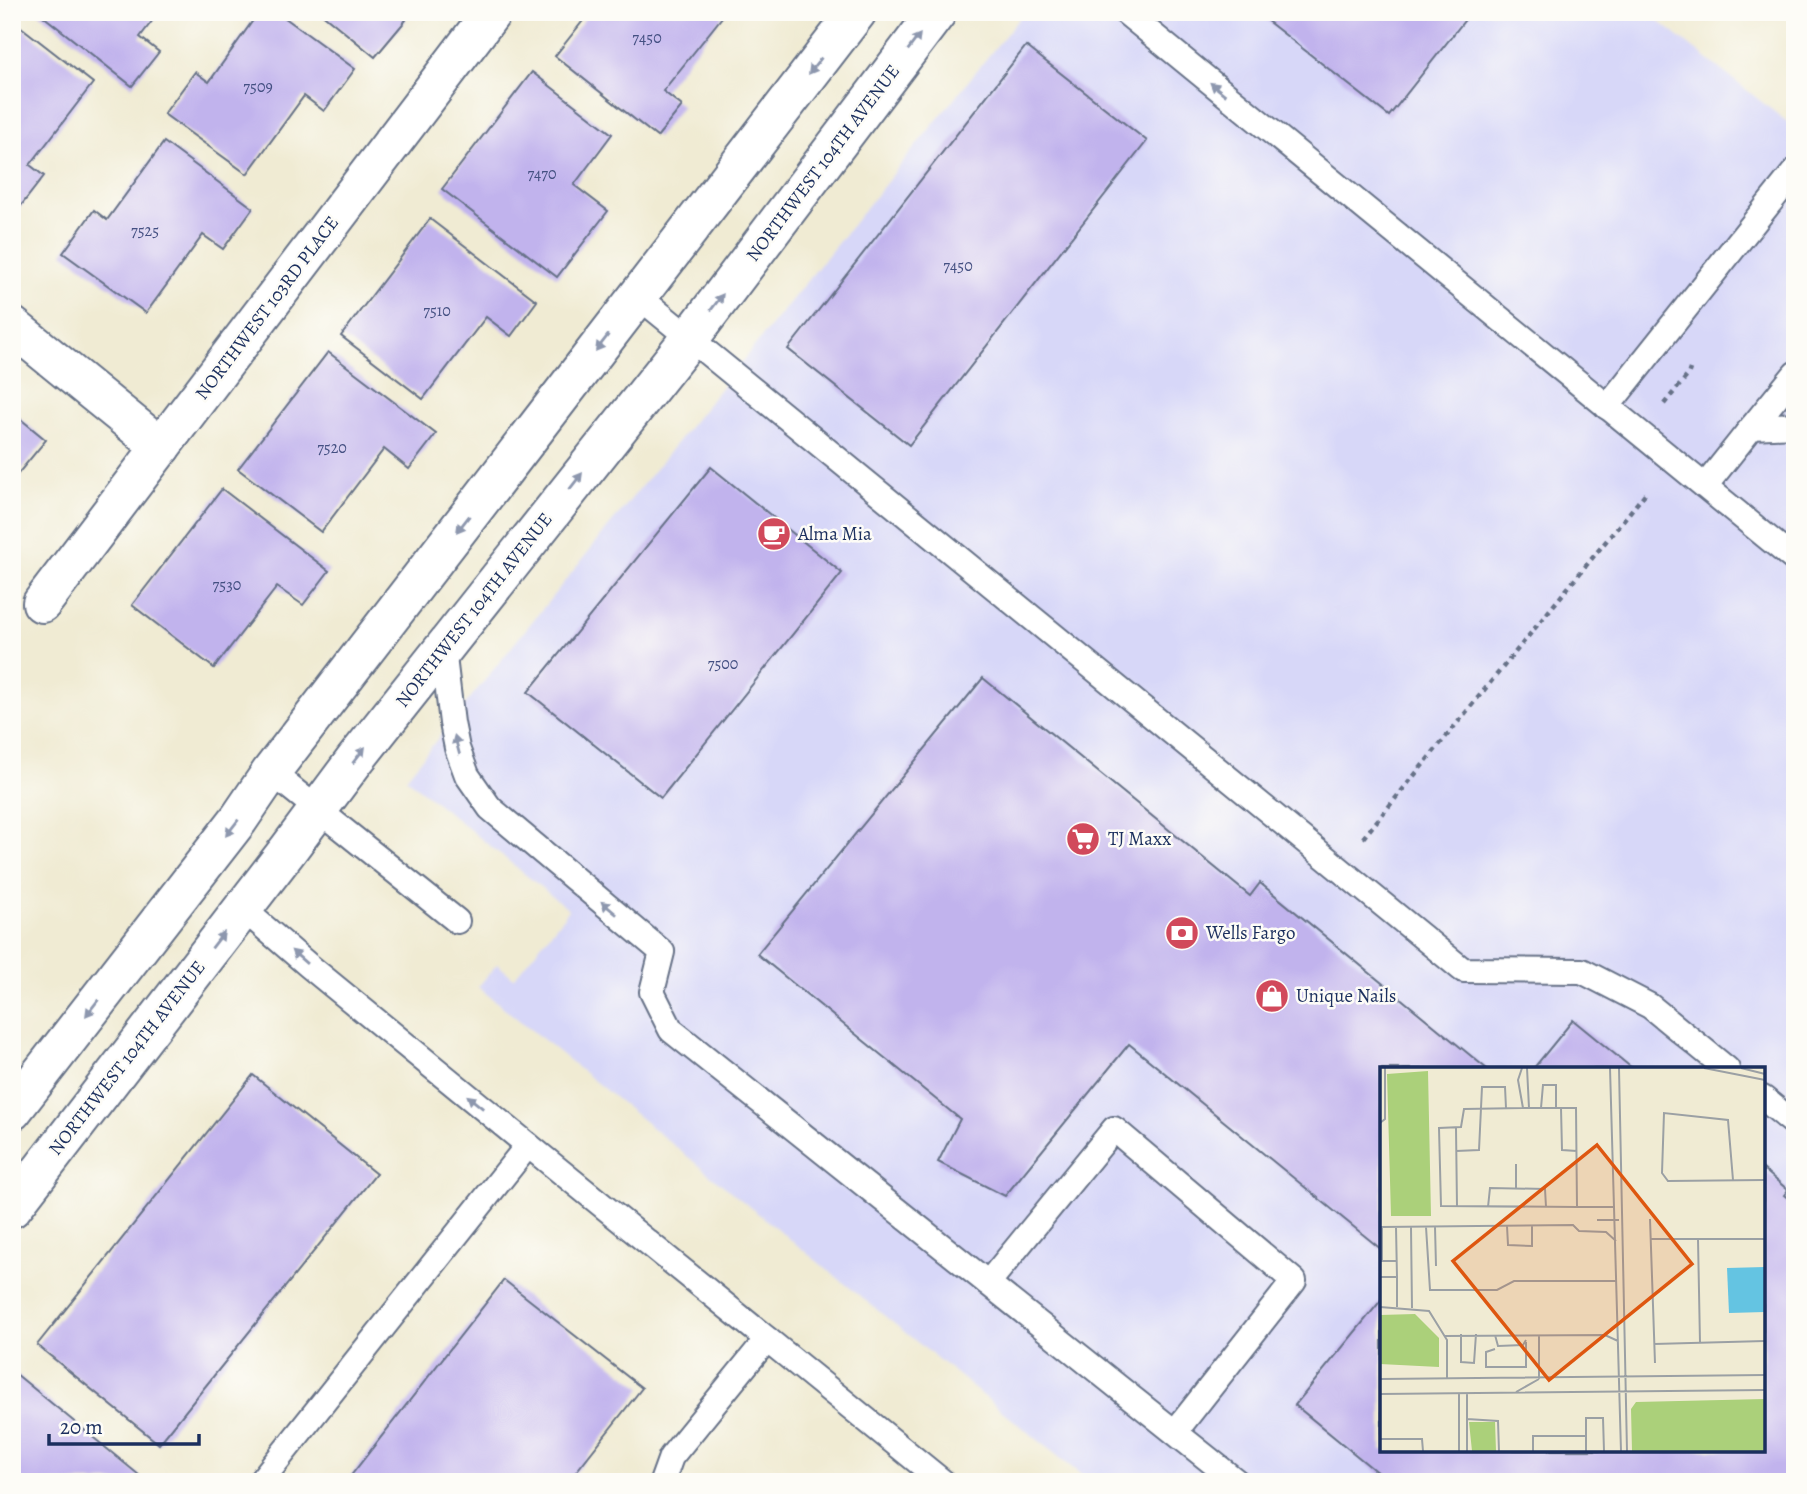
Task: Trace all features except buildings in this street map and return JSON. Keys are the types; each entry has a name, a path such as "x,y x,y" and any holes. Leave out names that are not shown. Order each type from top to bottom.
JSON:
{"street":[{"name":"NORTHWEST 103RD PLACE","path":"42,603 492,12"},
{"path":"12,1111 857,12"},
{"name":"NORTHWEST 104TH AVENUE","path":"12,1208 355,760 690,338 937,12"},
{"path":"12,326 162,447"}],"lane":[{"path":"1125,12 1795,560"},
{"path":"1607,407 1795,172"},
{"path":"638,296 1463,970 1582,971 1650,1006 1725,1067"},
{"path":"1705,486 1795,374"},
{"path":"1752,427 1795,425"},
{"path":"443,649 452,723 457,748 467,775 490,808 662,952 652,992 671,1030 1237,1482"},
{"path":"271,772 457,921"},
{"path":"242,908 308,965 943,1482"},
{"path":"1765,1100 1795,1124"},
{"path":"988,1283 1114,1129 1294,1281 1175,1432"},
{"path":"260,1482 528,1145"},
{"path":"662,1482 671,1457 767,1339"}],"path":[{"path":"1338,868 1651,486"}],"shaded area":[{"path":"1024,12 1647,12 1795,128 1795,1482 1090,1482 478,987 497,964 514,978 569,910 406,778"}],"place":[{"name":"Alma Mia","path":"774,534"},
{"name":"TJ Maxx","path":"1083,839"},
{"name":"Wells Fargo","path":"1182,933"},
{"name":"Unique Nails","path":"1272,996"}]}
